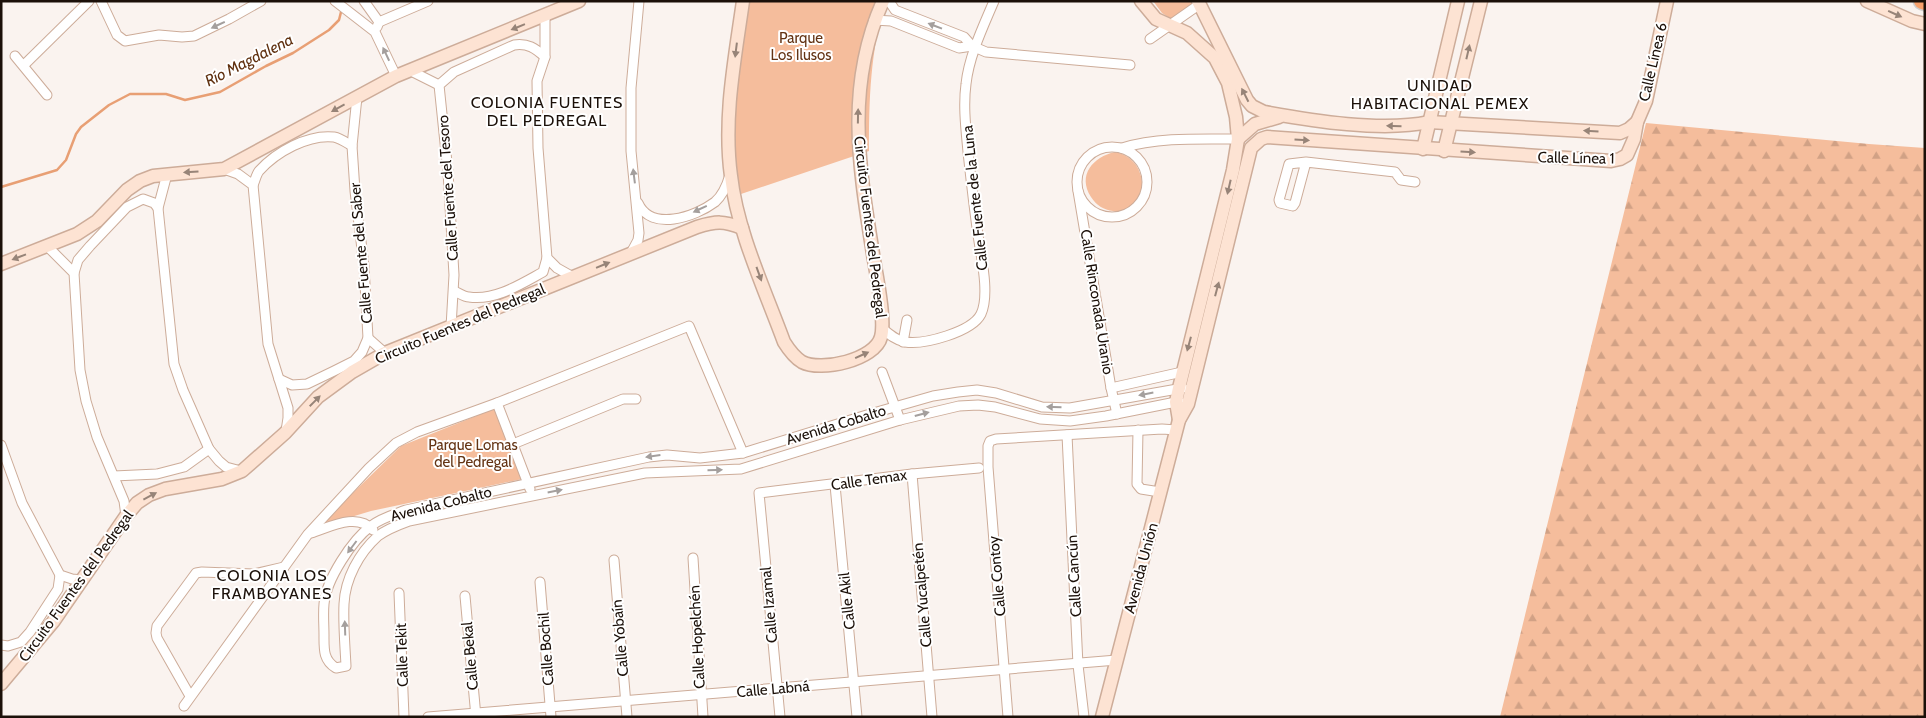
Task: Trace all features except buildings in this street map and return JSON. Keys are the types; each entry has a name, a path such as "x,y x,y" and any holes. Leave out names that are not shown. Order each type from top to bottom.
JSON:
{"street":[{"path":"24,65 89,1"},
{"path":"101,1 117,35 126,41 159,35 194,36 229,20 261,1"},
{"path":"335,1 361,19 375,32 396,76"},
{"path":"375,32 379,22 408,5 428,1"},
{"path":"1,264 77,234 97,222 127,190 140,181 153,176 167,174 224,169 396,76 579,1"},
{"path":"630,253 638,240 640,232 631,151 631,97 639,1"},
{"name":"Circuito Fuentes del Pedregal","path":"743,1 729,123 730,174 742,228 784,342 792,355 802,362 824,366 855,359 869,353 877,346 882,329 857,134 858,97 866,49 874,20 883,1"},
{"path":"889,1 895,10 964,37 974,47 986,52 1130,65"},
{"name":"Calle Fuente de la Luna","path":"903,342 918,343 933,340 971,325 980,315 985,300 966,135 965,107 966,84 974,47 994,1"},
{"name":"Avenida Unión","path":"1141,1 1156,19 1188,33 1215,58 1231,94 1236,118 1238,139 1233,170 1182,372 1185,388"},
{"path":"1423,149 1458,1"},
{"path":"1444,151 1481,1"},
{"name":"Calle Línea 6","path":"1637,122 1646,101 1667,1"},
{"path":"1867,1 1912,22 1925,24"},
{"path":"365,2 379,22"},
{"path":"1150,39 1199,2"},
{"name":"Calle Línea 1","path":"1199,2 1252,106 1264,112 1352,124 1411,126 1429,122 1620,133 1629,129 1637,122"},
{"path":"454,291 468,297 485,297 511,290 543,272 547,258 538,129 538,81 545,57 545,16"},
{"path":"874,20 891,22 959,48 974,47"},
{"path":"410,70 439,85 454,72 514,45 523,44 532,47 545,57"},
{"path":"15,56 47,95"},
{"name":"Calle Fuente del Tesoro","path":"439,85 448,172 454,291 451,327"},
{"name":"Calle Fuente del Saber","path":"357,97 352,146 364,266 368,338 385,354"},
{"path":"1122,148 1135,144 1197,139 1238,139 1255,124 1285,116"},
{"name":"Calle Línea 1","path":"1256,143 1267,137 1444,151 1611,161 1627,155 1634,139 1637,122"},
{"path":"1349,144 1354,133 1352,124"},
{"path":"285,433 288,408 268,344 253,185 258,173 276,156 305,141 336,137 352,146"},
{"name":"Avenida Unión","path":"1102,717 1178,425 1185,388 1220,275 1249,156 1256,143"},
{"path":"1101,148 1122,148 1133,153 1147,173 1148,185 1144,197 1137,207 1127,214 1115,217 1103,216 1084,202 1078,191 1077,180 1079,170 1088,157 1101,148"},
{"path":"1306,162 1295,203 1293,206 1280,203 1279,200 1289,164 1306,162 1395,172 1401,180 1415,182"},
{"path":"224,169 238,174 253,185"},
{"path":"167,174 158,208 174,364 183,390 210,450 226,467 242,471"},
{"path":"637,202 642,210 650,216 658,220 670,220 714,203 720,196 730,174"},
{"name":"Calle Rinconada Uranio","path":"1078,191 1113,401 1117,414"},
{"path":"126,516 124,501 97,437 86,401 80,370 74,273 78,260 127,207 143,199 154,202 158,208"},
{"name":"Circuito Fuentes del Pedregal","path":"1,684 53,622 126,516 137,503 149,494 165,489 222,479 242,471 285,433 318,397 352,372 385,354 630,253 714,222 723,222 742,228"},
{"path":"48,246 74,273"},
{"path":"547,258 557,268 573,277"},
{"path":"882,329 903,342 907,320"},
{"path":"184,706 308,534 396,443 417,432 497,403 689,326 743,453"},
{"path":"279,378 292,385 307,384 354,361 362,352 368,338"},
{"path":"882,372 900,420"},
{"path":"1111,388 1182,372"},
{"name":"Avenida Cobalto","path":"1182,403 1070,421 1040,419 995,407 978,405 959,406 900,420 742,469 645,473 409,521 389,529 378,536 360,558 348,579 344,603 346,666 336,668 328,663 324,652 324,602 334,572 353,544 370,527 384,518 406,510 649,457 667,454 700,458 743,453 933,396 977,390 996,393 1042,407 1070,408 1185,388"},
{"path":"513,444 623,399 636,399"},
{"path":"497,403 532,495"},
{"path":"1067,435 1162,429 1178,425"},
{"path":"1138,430 1137,484 1141,489 1160,492"},
{"name":"Calle Contoy","path":"1008,717 988,446 990,441 996,439 1067,435"},
{"name":"Calle Cancún","path":"1067,435 1078,665 1084,717"},
{"path":"1,445 22,503 60,575 58,589 30,632 20,642 8,646 1,645"},
{"path":"114,476 156,474 184,467 210,450"},
{"name":"Calle Temax","path":"759,493 912,474 979,468"},
{"name":"Calle Yucalpetén","path":"912,474 932,717"},
{"name":"Calle Akil","path":"835,485 857,717"},
{"name":"Calle Izamal","path":"759,493 780,717"},
{"path":"308,534 336,524 356,520 370,527 378,536"},
{"name":"Calle Hopelchén","path":"693,558 703,717"},
{"name":"Calle Yobaín","path":"614,560 627,717"},
{"path":"190,696 156,633 158,626 192,576 202,572 254,574 284,567"},
{"path":"60,575 82,580"},
{"name":"Calle Bochil","path":"540,582 551,717"},
{"name":"Calle Tekit","path":"400,593 404,717"},
{"name":"Calle Bekal","path":"465,596 476,715"},
{"name":"Calle Labná","path":"428,717 476,715 550,707 1078,665 1117,660"}],"green space":[{"name":"Parque Los Ilusos","path":"743,1 886,1 874,57 870,94 869,151 741,194 735,173 729,123"},
{"path":"1153,1 1197,1 1171,19 1162,13"},
{"path":"1646,123 1925,148 1925,717 1500,717"},
{"path":"1115,152 1127,157 1136,165 1141,175 1142,186 1140,196 1135,204 1126,210 1113,211 1103,208 1095,202 1087,189 1086,181 1087,174 1094,163 1107,154"},
{"name":"Parque Lomas del Pedregal","path":"496,408 522,479 371,511 318,527 401,446"}],"waterway":[{"name":"Río Magdalena","path":"1,187 57,170 66,160 76,134 81,127 109,105 130,94 166,94 185,100 220,92 293,53 329,30 339,20 342,8"}],"district":[{"name":"UNIDAD HABITACIONAL PEMEX","path":"1440,94"},
{"name":"COLONIA FUENTES DEL PEDREGAL","path":"547,111"},
{"name":"COLONIA LOS FRAMBOYANES","path":"272,584"}]}
